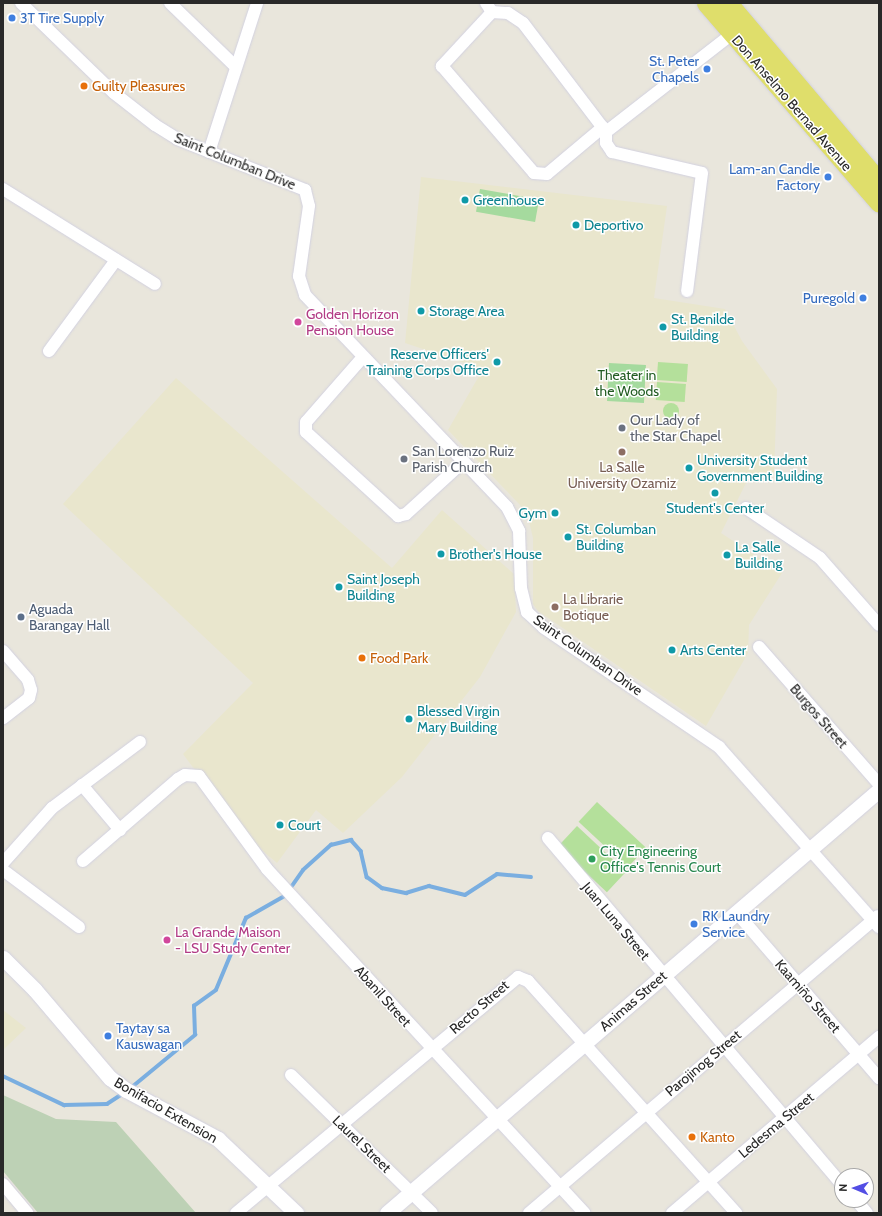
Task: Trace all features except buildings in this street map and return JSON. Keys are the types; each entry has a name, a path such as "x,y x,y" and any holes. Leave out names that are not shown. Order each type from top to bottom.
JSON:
{"main road":[{"name":"Don Anselmo Bernad Avenue","path":"706,3 732,34 829,134 879,182"},
{"name":"Don Anselmo Bernad Avenue","path":"728,3 829,134 879,203"}],"street":[{"name":"Saint Columban Drive","path":"21,3 114,93 177,139 305,190 309,206 300,264 301,287 312,304 463,462 514,519 520,544 520,588 527,612 544,628 719,747 810,850 877,921"},
{"path":"170,3 235,66"},
{"path":"209,152 235,66 257,3"},
{"path":"687,291 702,173 612,152 606,143 604,130 523,23 508,12 489,8 442,66 534,173 547,174 604,130 732,34"},
{"path":"3,189 155,284"},
{"path":"49,351 116,260"},
{"path":"363,357 306,422 306,432 398,516 406,514 463,462"},
{"path":"746,508 820,558 879,625"},
{"name":"Burgos Street","path":"759,647 879,784"},
{"path":"3,651 28,680 31,690 29,698 3,718"},
{"path":"3,863 36,823 140,742"},
{"name":"Abanil Street","path":"120,830 178,779 192,774 204,781 267,869 431,1049 584,1213"},
{"path":"82,786 120,830 84,861"},
{"name":"Animas Street","path":"387,1213 879,790"},
{"name":"Juan Luna Street","path":"548,838 661,976 723,1044 784,1119 834,1176"},
{"path":"3,870 79,927"},
{"name":"Kaamiño Street","path":"737,913 879,1078"},
{"name":"Parojinog Street","path":"529,1213 723,1044 877,921"},
{"name":"Bonifacio Extension","path":"3,958 35,990 110,1078 126,1090 218,1139 296,1213"},
{"name":"Recto Street","path":"236,1213 270,1187 431,1049 518,977 528,981 584,1044 647,1110 736,1213"},
{"name":"Ledesma Street","path":"672,1213 879,1037"},
{"name":"Laurel Street","path":"291,1075 432,1213"},
{"path":"3,1184 27,1213"}],"shaded area":[{"name":"La Salle University Ozamiz","path":"421,177 667,206 654,298 725,309 742,341 777,389 774,473 747,481 721,533 782,573 749,625 748,653 706,726 538,611 533,604 533,538 528,517 520,505 448,430 483,369 405,343"},
{"path":"176,378 392,568 442,510 514,574 516,612 480,677 402,777 343,833 316,810 277,863 243,834 183,754 253,683 63,504"},
{"path":"3,1010 26,1028 3,1050"}],"green space":[{"path":"480,189 539,199 535,222 476,212"},
{"path":"658,362 688,364 687,382 657,380"},
{"name":"Theater in the Woods","path":"609,363 646,365 644,403 607,401"},
{"path":"657,382 686,384 685,402 656,400"},
{"path":"671,403 677,405 679,411 677,417 671,419 665,417 663,411 665,405"},
{"name":"City Engineering Office's Tennis Court","path":"597,802 646,848 628,867 579,822"},
{"name":"City Engineering Office's Tennis Court","path":"577,826 626,872 607,892 558,846"},
{"path":"3,1095 56,1119 116,1122 196,1213 38,1213 3,1171"}],"waterway":[{"path":"292,886 303,870 331,845 351,840 361,851 367,877 382,888 406,893 429,886 465,895 497,874 531,877"},
{"path":"132,1087 195,1035 194,1006 216,990 246,918 288,894"},
{"path":"3,1076 64,1105 107,1104 124,1093"}],"place":[{"name":"3T Tire Supply","path":"12,18"},
{"name":"St. Peter Chapels","path":"707,69"},
{"name":"Guilty Pleasures","path":"84,86"},
{"name":"Lam-an Candle Factory","path":"828,177"},
{"name":"Greenhouse","path":"465,200"},
{"name":"Deportivo","path":"576,225"},
{"name":"Puregold","path":"863,298"},
{"name":"Storage Area","path":"421,311"},
{"name":"Golden Horizon Pension House","path":"298,322"},
{"name":"St. Benilde Building","path":"663,327"},
{"name":"Reserve Officers' Training Corps Office","path":"497,362"},
{"name":"Our Lady of the Star Chapel","path":"622,428"},
{"name":"La Salle University Ozamiz","path":"622,452"},
{"name":"San Lorenzo Ruiz Parish Church","path":"404,459"},
{"name":"University Student Government Building","path":"689,468"},
{"name":"Student's Center","path":"715,493"},
{"name":"Gym","path":"555,513"},
{"name":"St. Columban Building","path":"568,537"},
{"name":"Brother's House","path":"441,554"},
{"name":"La Salle Building","path":"727,555"},
{"name":"Saint Joseph Building","path":"339,587"},
{"name":"La Librarie Botique","path":"555,607"},
{"name":"Aguada Barangay Hall","path":"21,617"},
{"name":"Arts Center","path":"672,650"},
{"name":"Food Park","path":"362,658"},
{"name":"Blessed Virgin Mary Building","path":"409,719"},
{"name":"Court","path":"280,825"},
{"name":"City Engineering Office's Tennis Court","path":"592,859"},
{"name":"RK Laundry Service","path":"694,924"},
{"name":"La Grande Maison - LSU Study Center","path":"167,940"},
{"name":"Taytay sa Kauswagan","path":"108,1036"},
{"name":"Kanto","path":"692,1137"}]}
